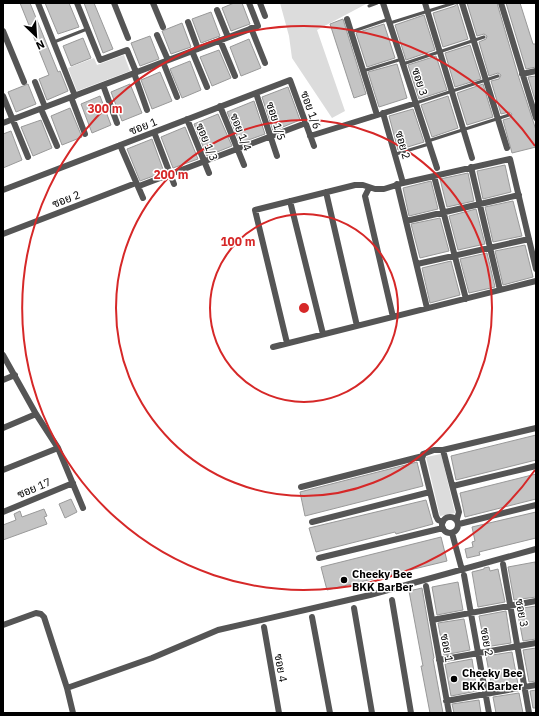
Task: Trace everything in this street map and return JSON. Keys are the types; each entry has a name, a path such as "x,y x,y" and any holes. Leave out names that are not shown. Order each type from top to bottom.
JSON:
{"street":[{"path":"38,3 54,42 86,134"},
{"path":"77,3 100,60 127,50 147,110"},
{"path":"114,3 128,38"},
{"path":"153,3 163,27"},
{"path":"3,123 258,26 249,3"},
{"path":"260,3 265,16"},
{"name":"ซอย 3","path":"383,3 437,168"},
{"path":"425,3 472,158"},
{"path":"462,3 507,148"},
{"path":"501,3 522,74 535,110 536,118"},
{"path":"217,10 228,37"},
{"path":"347,19 363,72 380,114"},
{"path":"188,22 207,87"},
{"path":"251,28 265,63"},
{"path":"3,31 24,82"},
{"path":"158,35 177,97"},
{"path":"220,40 235,76"},
{"path":"522,74 536,71"},
{"name":"ซอย 1","path":"3,190 290,80"},
{"name":"ซอย 1/6","path":"290,80 314,146"},
{"path":"35,82 57,146"},
{"path":"103,85 117,123"},
{"name":"ซอย 1/5","path":"256,93 277,156"},
{"path":"3,96 28,156"},
{"path":"310,136 416,103"},
{"name":"ซอย 1/4","path":"220,106 244,165"},
{"name":"ซอย 2","path":"380,114 396,154 406,221 427,308"},
{"name":"ซอย 1/3","path":"186,119 209,173"},
{"name":"ซอย 2","path":"3,234 306,123"},
{"path":"154,132 174,184"},
{"path":"120,145 143,198"},
{"path":"287,343 255,210 355,185 363,185 375,189 384,189 471,167 510,159 536,269"},
{"path":"471,167 500,290"},
{"path":"434,176 466,299"},
{"path":"369,188 365,196 393,317"},
{"path":"326,192 357,326"},
{"path":"406,221 519,195"},
{"path":"290,201 323,334"},
{"path":"417,264 529,238"},
{"path":"273,347 536,281"},
{"path":"3,355 36,414 58,448 74,483 83,508"},
{"path":"3,380 15,375"},
{"path":"3,428 36,414"},
{"path":"301,487 423,456 427,452 434,450 443,450 536,428"},
{"path":"3,470 58,448"},
{"path":"443,450 459,512 458,529 452,533 445,532 443,522"},
{"path":"423,456 422,459 436,516 438,520 443,522"},
{"path":"453,486 536,466"},
{"name":"ซอย 17","path":"3,512 74,483"},
{"path":"312,522 430,492"},
{"path":"443,522 449,517 458,522 536,505"},
{"path":"319,558 443,528"},
{"name":"ซอย 2","path":"452,533 463,572 490,713"},
{"path":"67,688 152,658 218,630 463,572 536,549"},
{"name":"ซอย 3","path":"503,564 529,713"},
{"name":"ซอย 1","path":"426,586 449,713"},
{"path":"392,600 411,713"},
{"path":"432,620 536,601"},
{"path":"354,608 372,713"},
{"path":"3,625 36,613 41,614 44,617 67,688 73,713"},
{"path":"312,617 330,713"},
{"name":"ซอย 4","path":"264,627 279,713"},
{"path":"439,660 536,643"},
{"path":"446,701 536,685"}],"lane":[{"path":"369,6 378,3"},
{"path":"351,32 454,3"},
{"path":"54,42 88,29"},
{"path":"363,72 402,62 484,37"},
{"path":"416,103 498,76"},
{"path":"396,154 509,115"}],"shaded area":[{"path":"280,3 368,3 317,30 345,111 332,118 292,58 289,36"},
{"path":"124,55 130,71 77,91 68,68 94,58 97,65"},
{"path":"441,454 455,513 440,516 426,457"}],"building":[{"path":"20,3 30,3 58,72 60,71 68,91 47,100 39,79 49,75"},
{"path":"45,3 69,3 79,27 58,34"},
{"path":"84,3 94,3 113,49 103,53"},
{"path":"234,3 242,3 250,24 231,31 222,8"},
{"path":"457,3 468,39 443,47 433,13 455,6"},
{"path":"467,3 497,3 536,130 536,147 512,153 503,120 510,118 512,114 509,112 501,114 491,81 499,79 501,75 498,73 489,76 479,42 486,39 487,36 484,34 477,36"},
{"path":"506,3 520,3 533,44 536,44 536,67 526,69"},
{"path":"211,12 220,36 201,43 192,19"},
{"path":"424,15 435,50 406,60 395,25"},
{"path":"343,19 366,94 354,98 330,24"},
{"path":"182,23 191,47 171,54 162,31"},
{"path":"384,24 395,58 367,67 356,33"},
{"path":"150,36 159,59 140,66 131,43"},
{"path":"83,38 91,58 71,66 63,46"},
{"path":"249,39 261,68 241,76 230,47"},
{"path":"470,45 481,79 455,87 445,53"},
{"path":"219,50 231,78 212,86 200,57"},
{"path":"436,56 447,90 419,99 408,65"},
{"path":"190,61 201,90 182,98 170,69"},
{"path":"397,64 407,98 379,107 368,72"},
{"path":"160,72 172,101 152,109 141,80"},
{"path":"536,76 536,103 528,77"},
{"path":"28,84 36,104 16,112 8,92"},
{"path":"130,84 142,113 122,121 111,92"},
{"path":"483,84 493,117 467,125 457,93"},
{"path":"288,87 300,120 273,131 262,97"},
{"path":"100,96 111,125 92,133 81,104"},
{"path":"448,96 458,128 432,137 421,105"},
{"path":"254,101 265,134 240,143 227,112"},
{"path":"70,108 82,137 62,145 51,116"},
{"path":"413,109 424,142 398,150 389,116"},
{"path":"218,114 232,146 207,156 194,124"},
{"path":"41,120 52,148 33,156 21,127"},
{"path":"185,127 198,159 173,168 161,137"},
{"path":"11,131 22,160 3,168 3,134"},
{"path":"152,139 164,172 140,181 127,149"},
{"path":"505,165 511,192 483,199 477,171"},
{"path":"468,173 474,201 447,207 440,179"},
{"path":"431,181 438,209 409,216 403,188"},
{"path":"513,201 522,236 493,242 485,207"},
{"path":"476,209 485,244 458,250 449,216"},
{"path":"440,218 449,251 420,258 411,224"},
{"path":"525,245 533,277 503,285 495,251"},
{"path":"487,253 495,287 469,293 460,259"},
{"path":"451,261 460,295 430,303 422,268"},
{"path":"536,435 536,460 456,480 451,456"},
{"path":"417,462 423,486 305,516 300,492"},
{"path":"536,474 536,499 465,517 460,493"},
{"path":"71,499 77,512 65,518 59,504"},
{"path":"426,500 433,524 316,552 309,528"},
{"path":"44,509 47,516 44,517 47,524 3,540 3,525 16,520 14,514 20,511 22,517"},
{"path":"536,512 536,538 479,552 480,555 467,558 465,549 473,547 472,542 475,541 472,527"},
{"path":"441,537 447,561 327,590 321,567"},
{"path":"535,562 536,597 514,600 508,567"},
{"path":"489,567 490,571 498,569 505,602 478,607 472,572"},
{"path":"458,582 463,610 437,615 432,587"},
{"path":"422,588 443,713 430,713 421,666 423,666 409,591"},
{"path":"536,606 536,639 523,641 517,609"},
{"path":"506,611 511,643 485,647 479,616"},
{"path":"464,619 470,650 444,655 438,623"},
{"path":"536,648 536,681 529,682 523,650"},
{"path":"512,652 518,684 492,688 486,656"},
{"path":"472,659 477,691 451,696 445,664"},
{"path":"536,690 536,708 533,708 530,691"},
{"path":"519,693 523,713 496,713 493,697"},
{"path":"479,700 481,713 454,713 452,704"}],"place":[{"name":"Cheeky Bee BKK BarBer","path":"344,580"},
{"name":"Cheeky Bee BKK Barber","path":"454,679"}]}
